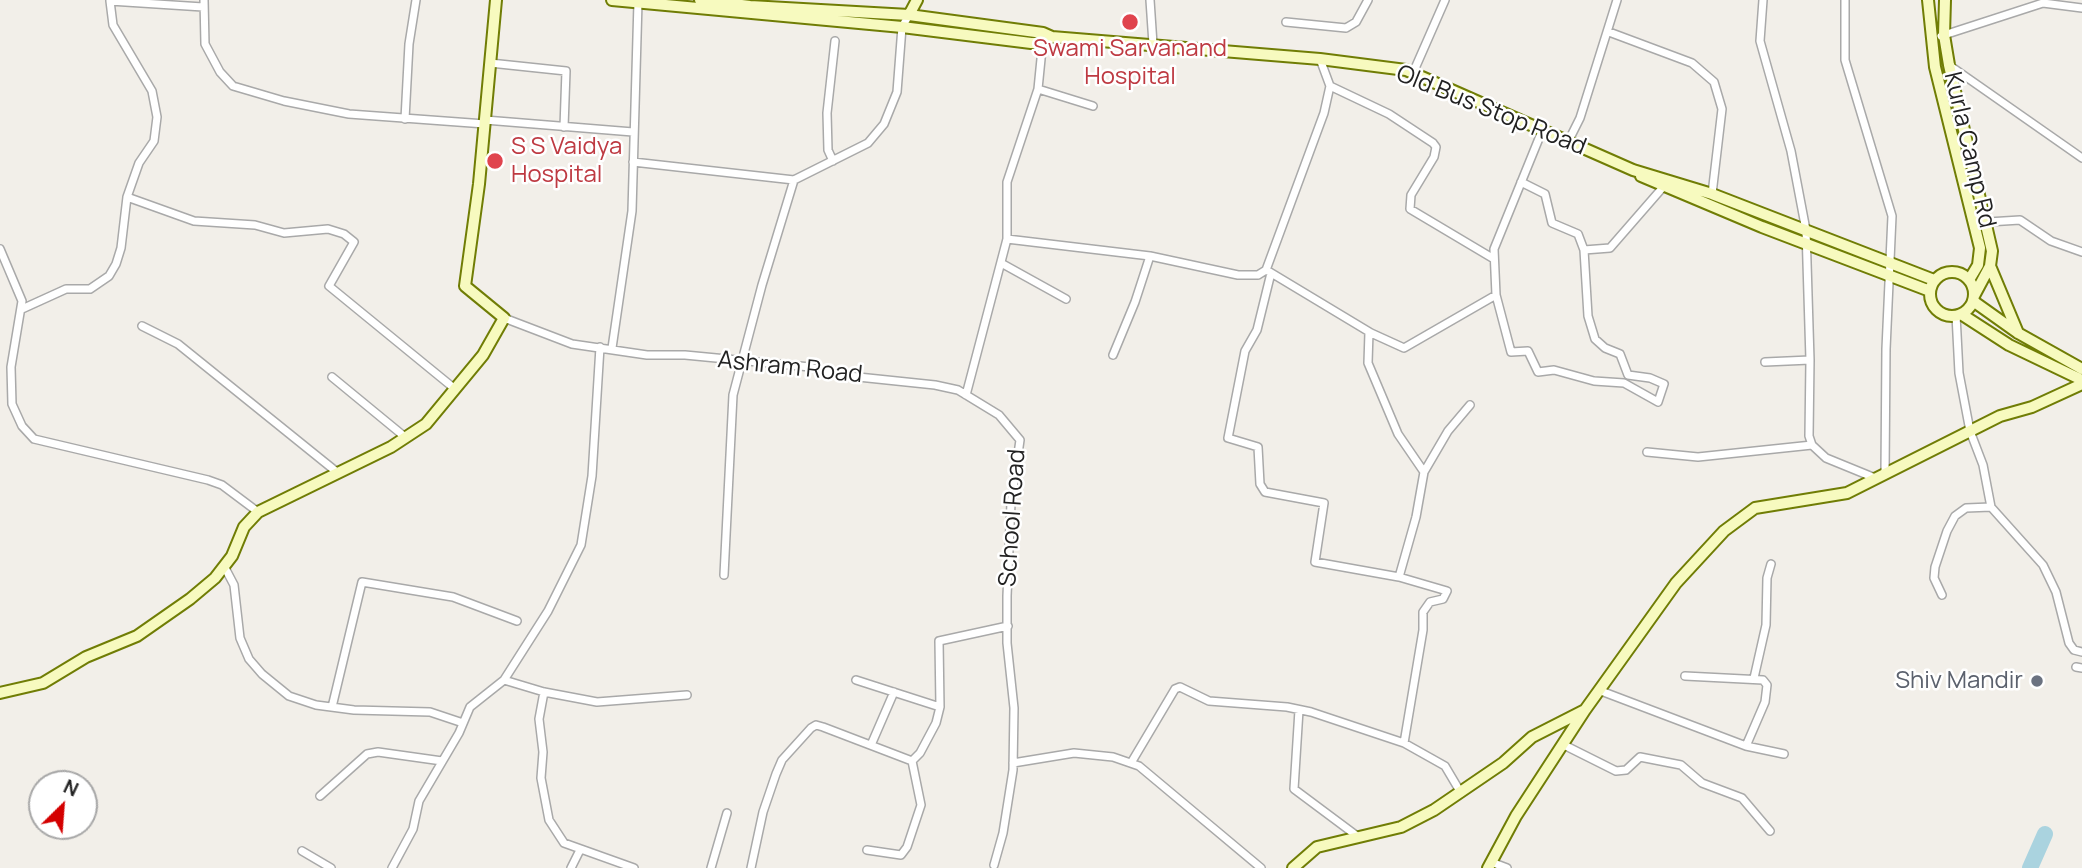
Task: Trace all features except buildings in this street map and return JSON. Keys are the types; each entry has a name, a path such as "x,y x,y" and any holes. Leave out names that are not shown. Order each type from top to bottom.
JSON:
{"street":[{"path":"404,119 409,44 416,0"},
{"path":"0,693 43,683 86,657 136,636 190,599 225,566 244,527 258,512 405,438 426,424 483,355 504,318 466,286 496,0"},
{"path":"612,0 754,15 1046,38"},
{"path":"700,0 750,6 909,16 1046,38"},
{"path":"633,162 794,180 868,143 884,124 897,92 902,27 917,0"},
{"path":"1150,0 1153,44"},
{"path":"1286,22 1346,28 1356,22 1368,0"},
{"path":"1413,73 1445,0"},
{"path":"1568,142 1580,118 1617,0"},
{"path":"1763,0 1760,41 1791,151 1806,230 1810,360 1809,436 1812,445 1826,458 1876,478"},
{"path":"1845,0 1845,60 1892,216 1876,478"},
{"name":"Kurla Camp Rd","path":"1928,0 1930,38 1980,248 1978,265 1969,280"},
{"name":"Kurla Camp Rd","path":"1945,0 1944,35 1949,65 1988,222 1992,251 1990,266 1973,299 1958,315"},
{"path":"2034,5 2041,0"},
{"path":"22,309 66,289 90,289 108,276 116,264 121,248 128,197 139,163 155,141 157,117 152,91 113,25 110,1 203,4 205,44 220,72 233,86 318,109 404,119 633,132"},
{"path":"612,348 632,212 638,1"},
{"path":"1930,38 2043,3 2082,8"},
{"path":"1609,32 1692,63 1714,82 1722,109 1712,194"},
{"path":"966,395 1007,239 1007,182 1038,89 1046,38"},
{"name":"Old Bus Stop Road","path":"1046,38 1153,44 1320,59 1413,73 1664,186 1806,230 1891,262 1932,286"},
{"path":"833,161 828,150 827,113 835,41"},
{"path":"1320,59 1330,86 1318,133 1268,271 1257,330 1245,351 1228,438 1258,447 1260,484 1265,492 1324,503 1315,562 1399,577 1445,590 1447,595 1430,602 1423,612 1423,630 1404,743"},
{"path":"490,64 566,71 564,127"},
{"path":"1949,65 2082,158"},
{"path":"1330,86 1389,114 1433,143 1436,147 1434,157 1411,195 1410,209 1494,259"},
{"path":"1038,89 1093,106"},
{"path":"1521,182 1545,194 1552,223 1578,234 1584,250 1588,316 1595,339 1605,348 1620,354 1628,375 1650,377 1664,384 1658,402 1624,383 1594,381 1554,370 1538,372 1528,351 1511,352 1496,295 1494,249 1505,217 1542,131"},
{"name":"Old Bus Stop Road","path":"1633,170 1712,194 1737,210 1806,243 1888,274 1932,286"},
{"path":"724,575 733,396 762,285 794,180"},
{"path":"1584,250 1610,248 1664,186"},
{"path":"128,197 194,220 255,225 284,233 328,229 344,234 354,242 329,286 455,388"},
{"path":"1988,222 2020,220 2051,241 2082,252"},
{"path":"1007,239 1150,256 1251,277 1268,271"},
{"path":"0,249 19,293 22,309 11,367 12,404 22,426 34,439 208,480 222,485 258,512"},
{"path":"1113,355 1150,256"},
{"path":"1001,262 1066,299"},
{"path":"1990,266 2018,333"},
{"path":"1268,271 1369,331 1404,348 1496,295"},
{"path":"2082,369 2018,333 1973,299 1969,280 1960,273 1949,272 1932,286 1937,310 1958,315 2009,345 2082,382"},
{"path":"1958,315 1959,373 1970,431 1987,485 1991,508 2049,574 2078,651"},
{"name":"Ashram Road","path":"504,318 572,344 647,355 744,361 935,385 966,395"},
{"path":"142,326 178,344 338,473"},
{"path":"1369,331 1368,363 1398,434 1424,472"},
{"path":"392,868 413,829 419,802 470,707 504,680 559,591 580,545 592,476 600,346"},
{"path":"1765,362 1810,360"},
{"path":"332,377 405,438"},
{"path":"1507,868 1490,865 1516,816 1562,744 1601,691 1647,619 1698,558 1734,523 1755,508 1847,493 1970,431 2082,382"},
{"name":"School Road","path":"966,395 999,415 1020,440 1011,503 1007,643 1014,688 1013,764 1003,833 994,865"},
{"path":"1399,577 1416,517 1424,472 1448,432 1470,405"},
{"path":"1647,452 1698,457 1812,445"},
{"path":"1942,595 1934,578 1935,567 1955,516 1966,508 1991,508"},
{"path":"1754,678 1766,625 1767,578 1771,564"},
{"path":"225,566 234,585 240,638 249,659 262,674 289,696 332,707 430,712 463,723"},
{"path":"332,707 362,582 453,597 517,621"},
{"path":"912,761 936,723 940,707 939,641 1008,626"},
{"path":"1685,676 1763,680 1766,693 1746,746"},
{"path":"504,680 544,692 608,703 687,695"},
{"path":"856,680 940,707"},
{"path":"1131,763 1177,687 1209,701 1299,710 1404,743 1445,766 1461,793"},
{"path":"1601,691 1746,746 1784,754"},
{"path":"544,692 539,719 543,752 541,778 549,820 564,843 634,868"},
{"path":"871,745 894,692"},
{"path":"1299,710 1294,789 1357,836"},
{"path":"1293,868 1317,847 1401,827 1461,793 1532,737 1585,710"},
{"path":"751,868 763,812 782,760 811,728 816,725 823,727 912,761"},
{"path":"1562,744 1616,771 1626,770 1640,757 1681,765 1702,783 1742,798 1770,831"},
{"path":"320,796 367,754 378,752 442,761"},
{"path":"1013,764 1074,753 1113,757 1139,766 1195,810 1261,868"},
{"path":"867,850 901,855 907,847 921,805 912,761"},
{"path":"711,868 727,813"},
{"path":"571,868 580,850"},
{"path":"302,851 331,868"}],"waterway":[{"path":"2030,868 2045,834"}],"place":[{"name":"Swami Sarvanand Hospital","path":"1130,22"},
{"name":"S S Vaidya Hospital","path":"495,161"},
{"name":"Shiv Mandir","path":"2037,681"}]}
